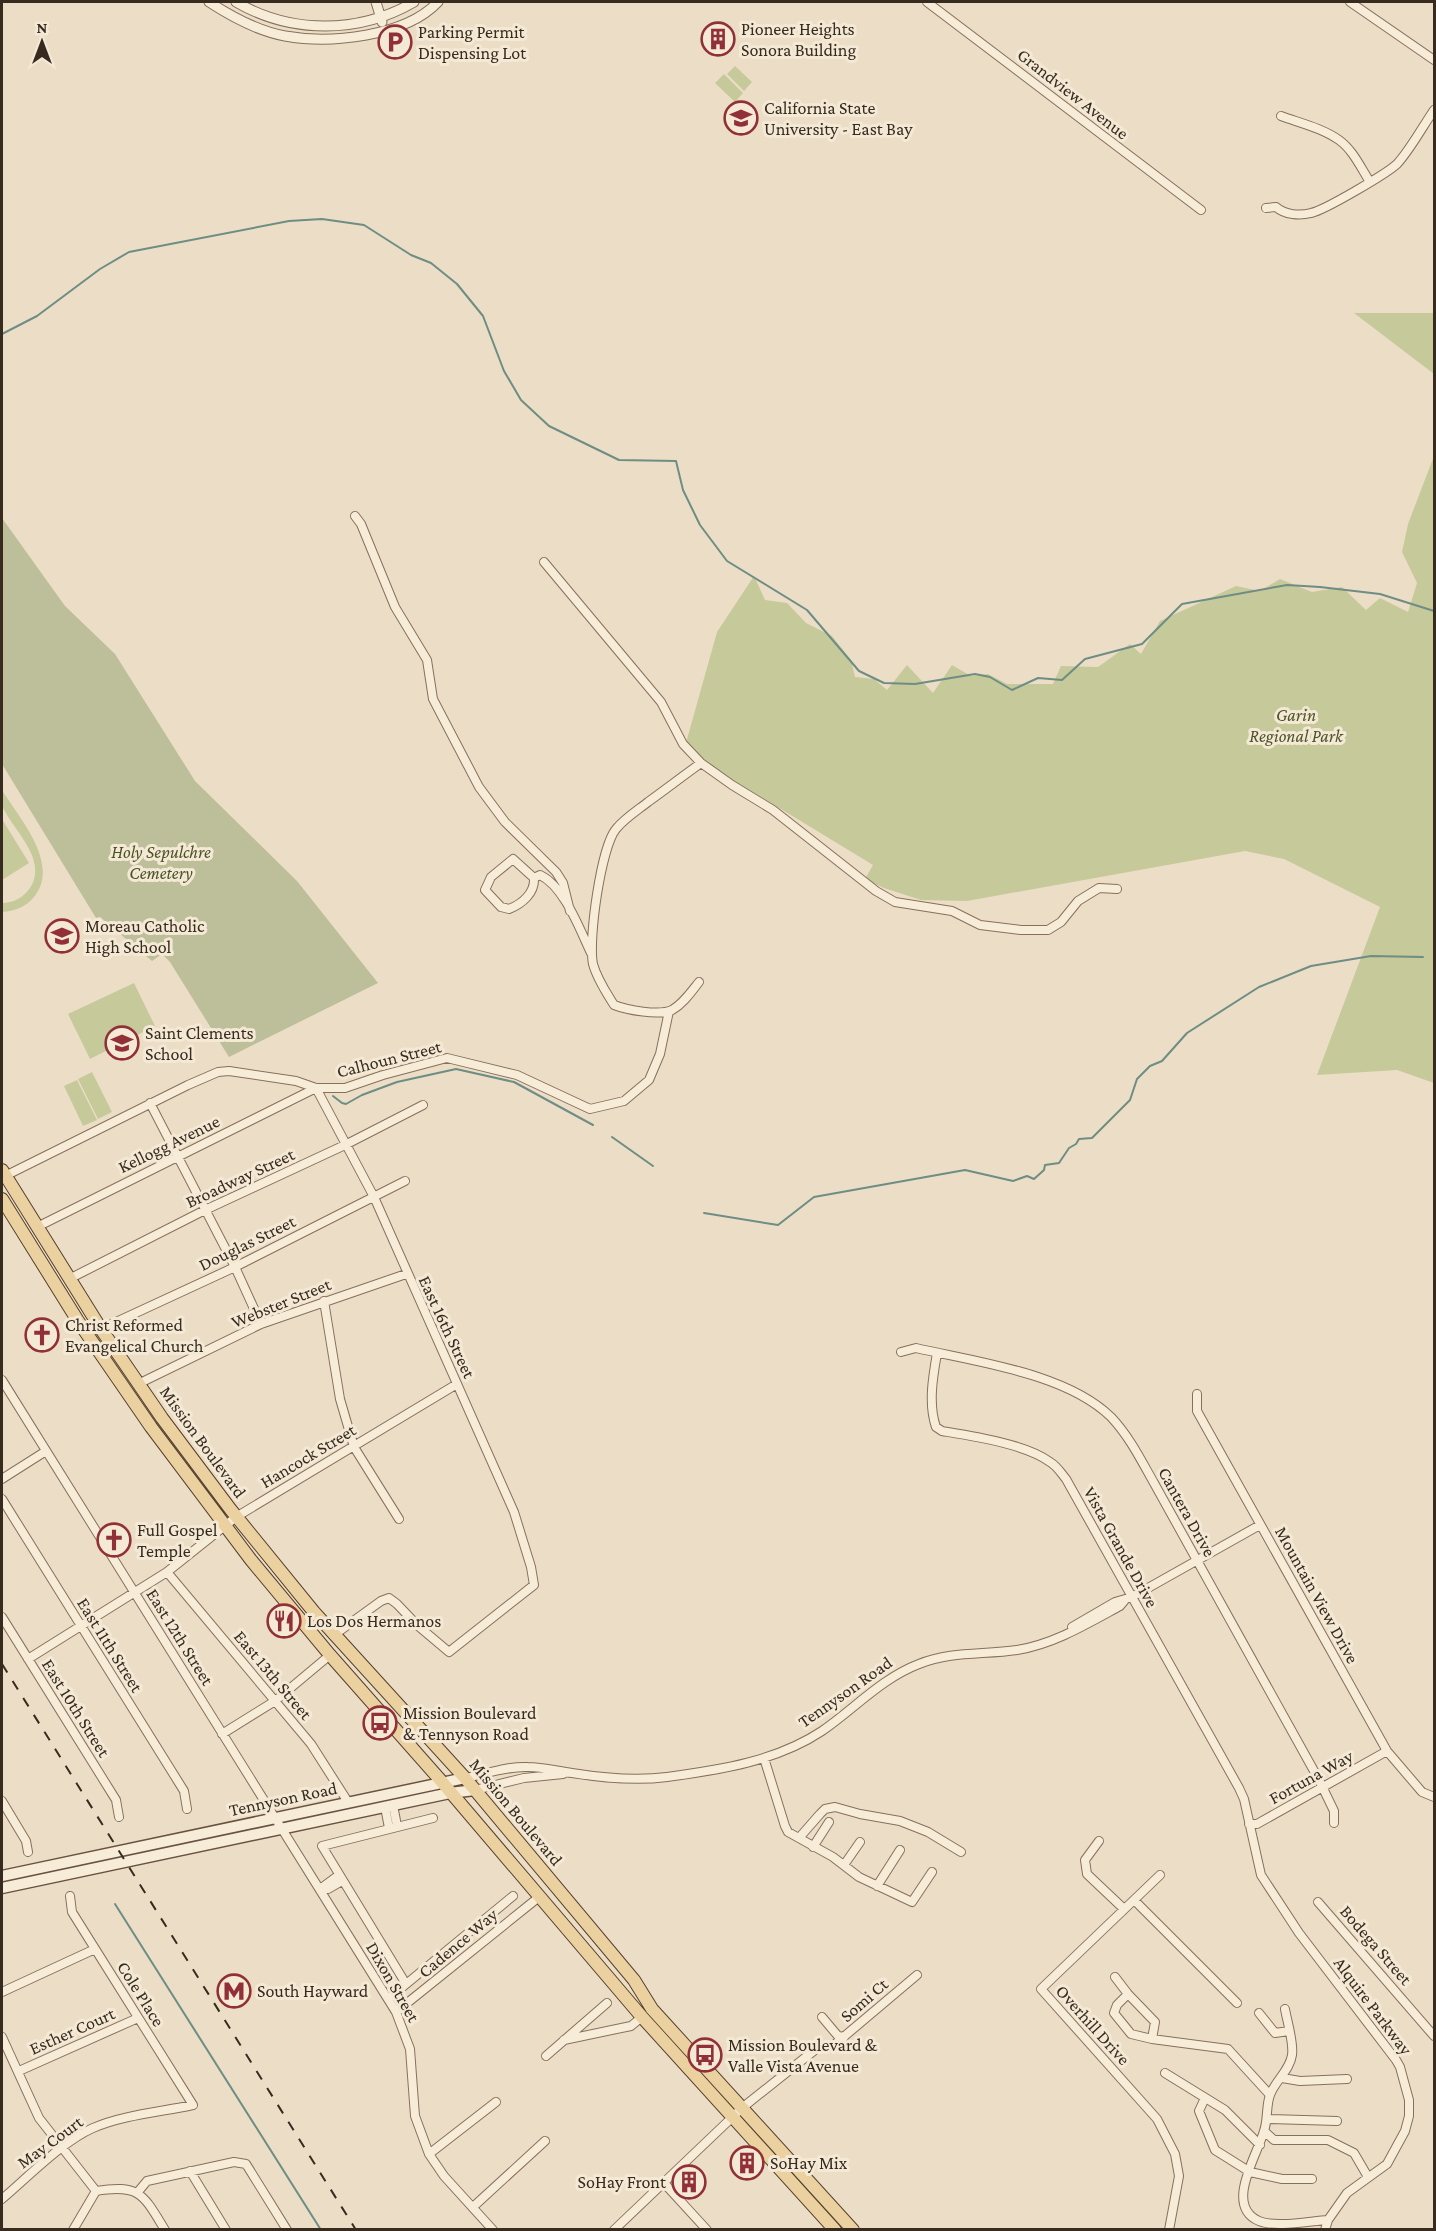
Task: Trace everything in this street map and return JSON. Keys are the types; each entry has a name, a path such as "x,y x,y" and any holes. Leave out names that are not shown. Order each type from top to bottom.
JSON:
{"main road":[{"name":"Mission Boulevard","path":"3,1174 138,1384 289,1583 465,1778 634,1980 652,2009 853,2229"},
{"name":"Mission Boulevard","path":"2,1198 106,1362 224,1526 330,1655 442,1782 642,2017 731,2118 835,2229"},
{"name":"Tennyson Road","path":"2,1876 465,1778"},
{"name":"Tennyson Road","path":"2,1888 450,1793 475,1790"}],"street":[{"path":"209,2 250,26 283,36 333,39 385,30 408,22 430,10 438,2"},
{"path":"236,2 273,20 305,26 351,24 381,17 414,2"},
{"path":"376,2 385,30"},
{"name":"Grandview Avenue","path":"927,2 939,5 1201,210"},
{"path":"1350,2 1434,60"},
{"path":"1266,208 1276,207 1280,211 1296,215 1314,213 1370,182 1397,164 1434,110"},
{"path":"1281,116 1320,130 1339,141 1353,155 1370,182"},
{"path":"355,516 395,607 427,660 433,699 479,787 505,822 556,872 563,883 570,911"},
{"path":"544,562 661,702 683,744 700,763 773,810 876,891 895,902 952,911 980,925 992,928 1048,930 1061,922 1078,901 1092,892 1099,888 1117,890"},
{"path":"593,957 592,940 601,875 611,836 618,826 700,763"},
{"path":"513,859 534,878 534,887 526,898 509,909 501,907 485,890 491,877 513,859"},
{"path":"534,878 540,875 551,882 570,911 593,957 602,987 614,1005 643,1011 669,1011 680,1004 699,982"},
{"name":"Calhoun Street","path":"3,1174 218,1072 229,1071 296,1081 316,1088 345,1088 447,1058 517,1075 591,1109 624,1101 649,1080 660,1054 669,1011"},
{"name":"East 16th Street","path":"316,1088 374,1197 406,1274 514,1512 531,1567 534,1585 449,1652 389,1598 381,1601 334,1635"},
{"name":"Kellogg Avenue","path":"37,1227 316,1088"},
{"path":"150,1103 235,1267 261,1324"},
{"name":"Broadway Street","path":"69,1279 205,1210 345,1145 423,1105"},
{"name":"Douglas Street","path":"101,1329 235,1267 405,1181"},
{"name":"Webster Street","path":"138,1384 261,1324 406,1274"},
{"path":"324,1301 340,1399 354,1447 399,1519"},
{"name":"Cantera Drive","path":"901,1352 916,1348 1025,1374 1071,1390 1099,1406 1117,1425 1132,1445 1322,1787 1334,1811 1334,1822"},
{"name":"Vista Grande Drive","path":"937,1353 933,1376 933,1411 936,1427 942,1431 1017,1448 1050,1461 1066,1479 1128,1598 1239,1788 1244,1799 1249,1824"},
{"name":"East 12th Street","path":"2,1380 274,1818"},
{"name":"Hancock Street","path":"27,1659 167,1572 236,1516 457,1384"},
{"name":"Mountain View Drive","path":"1197,1394 1197,1411 1387,1751 1422,1792 1434,1797"},
{"path":"2,1479 46,1451"},
{"name":"East 11th Street","path":"2,1499 184,1791 187,1809"},
{"name":"Tennyson Road","path":"465,1778 520,1767 634,1779 667,1777 765,1758 801,1743 822,1731 894,1676 915,1665 954,1654 1016,1650 1049,1641 1115,1602 1128,1598 1260,1525"},
{"name":"East 13th Street","path":"167,1572 316,1751 348,1802"},
{"name":"East 10th Street","path":"2,1617 116,1800 119,1817"},
{"path":"222,1734 275,1701 330,1655"},
{"name":"Fortuna Way","path":"1249,1824 1257,1824 1387,1751"},
{"path":"765,1758 788,1832 844,1865 859,1877 912,1902 932,1872"},
{"name":"Tennyson Road","path":"475,1790 524,1778 573,1773"},
{"path":"2,1801 26,1841 28,1852"},
{"path":"389,1806 393,1827"},
{"path":"799,1838 825,1809 835,1807 900,1821 928,1832 961,1852"},
{"name":"Dixon Street","path":"274,1818 396,2012 411,2056 415,2116 429,2154 444,2176 493,2229"},
{"path":"406,1984 322,1845 433,1818"},
{"path":"813,1847 829,1822"},
{"name":"Alquire Parkway","path":"1249,1824 1257,1862 1271,1892 1400,2067 1409,2100 1409,2116 1405,2131 1387,2164 1347,2193 1328,2220 1325,2229"},
{"path":"1099,1841 1085,1860 1087,1874 1124,1909"},
{"path":"844,1865 860,1842"},
{"path":"877,1886 900,1850"},
{"name":"Overhill Drive","path":"1160,1875 1041,1989 1157,2119 1175,2154 1179,2176 1169,2229"},
{"path":"320,1890 328,1889 341,1878"},
{"name":"Cole Place","path":"70,1896 72,1912 193,2105"},
{"path":"388,1999 513,1896"},
{"name":"Cadence Way","path":"396,2012 539,1897"},
{"path":"1134,1900 1237,2003"},
{"name":"Bodega Street","path":"1318,1902 1434,2036"},
{"path":"2,1992 95,1949"},
{"name":"Somi Ct","path":"614,2229 742,2108 816,2049 834,2045 917,1975"},
{"path":"1115,1977 1155,2022 1152,2039"},
{"path":"1128,1994 1117,2005 1114,2013 1131,2034 1228,2049 1270,2095"},
{"path":"546,2056 607,2003"},
{"path":"1285,2009 1292,2055 1282,2078 1270,2095 1264,2131 1243,2190 1243,2204 1248,2214 1259,2221 1270,2224 1328,2220"},
{"path":"1258,2013 1275,2033 1289,2031"},
{"path":"564,2040 631,2026 642,2017"},
{"path":"822,2017 838,2036 844,2037"},
{"name":"Esther Court","path":"18,2071 138,2018"},
{"path":"2,2037 39,2118 96,2192"},
{"path":"1165,2073 1226,2110 1260,2145"},
{"path":"1282,2078 1300,2082 1347,2079"},
{"path":"1205,2098 1199,2110 1215,2150 1250,2172 1282,2179 1312,2179"},
{"path":"429,2154 496,2102"},
{"name":"May Court","path":"2,2199 62,2149 91,2129 106,2123 193,2105"},
{"path":"1267,2118 1336,2121"},
{"path":"1264,2131 1274,2140 1328,2140 1354,2153 1368,2177"},
{"path":"473,2207 546,2141"},
{"path":"137,2193 147,2181 234,2163 246,2164 286,2229"},
{"path":"190,2171 226,2229"},
{"path":"664,2183 707,2229"},
{"path":"73,2229 96,2192 120,2188 137,2193 149,2204 165,2229"}],"green space":[{"path":"735,66 752,82 744,91 727,74"},
{"path":"724,74 743,93 735,102 715,83"},
{"path":"1354,313 1434,313 1434,374"},
{"name":"Garin Regional Park","path":"1434,456 1434,1083 1397,1070 1317,1075 1380,907 1284,859 1245,851 967,901 921,900 865,879 873,865 684,750 717,632 754,576 765,600 787,603 806,623 832,636 851,660 855,677 874,679 887,690 907,665 933,693 952,665 971,676 988,674 1007,684 1053,684 1061,666 1098,667 1130,644 1141,654 1160,621 1236,586 1260,591 1280,579 1312,592 1342,587 1366,610 1380,598 1408,612 1417,583 1402,552 1408,524"},
{"name":"Holy Sepulchre Cemetery","path":"2,518 65,606 115,654 195,781 297,881 378,983 229,1057 170,962 162,954 152,961 100,917 96,918 2,764"},
{"path":"2,790 27,827 40,856 43,870 41,884 34,897 20,908 2,912 2,903 18,899 30,888 35,867 28,846 2,806"},
{"path":"2,819 29,863 2,880"},
{"path":"134,983 155,1026 90,1059 68,1014"},
{"path":"92,1072 112,1112 98,1119 78,1079"},
{"path":"77,1080 97,1120 83,1126 64,1086"}],"waterway":[{"path":"2,334 37,316 100,269 129,252 289,221 322,219 364,225 411,255 431,263 457,284 483,316 504,371 521,400 549,426 619,460 676,461 683,490 700,525 727,561 807,610 859,671 884,683 915,684 975,674 990,677 1012,690 1038,678 1062,680 1085,659 1142,644 1182,604 1287,585 1380,594 1434,611"},
{"path":"704,1213 778,1225 814,1197 965,1170 1013,1181 1027,1176 1034,1179 1044,1170 1045,1165 1059,1163 1069,1148 1079,1139 1092,1138 1130,1100 1137,1079 1150,1066 1162,1061 1187,1033 1259,987 1311,966 1371,956 1423,957"},
{"path":"333,1096 346,1104 362,1095 397,1082 456,1069 514,1082 593,1125"},
{"path":"612,1137 653,1166"},
{"path":"115,1904 321,2230"}],"railway":[{"path":"2,1664 356,2230"}],"place":[{"name":"Pioneer Heights Sonora Building","path":"718,39"},
{"name":"Parking Permit Dispensing Lot","path":"395,42"},
{"name":"California State University - East Bay","path":"741,118"},
{"name":"Moreau Catholic High School","path":"62,936"},
{"name":"Saint Clements School","path":"122,1043"},
{"name":"Christ Reformed Evangelical Church","path":"42,1335"},
{"name":"Full Gospel Temple","path":"114,1540"},
{"name":"Los Dos Hermanos","path":"284,1621"},
{"name":"Mission Boulevard & Tennyson Road","path":"380,1723"},
{"name":"South Hayward","path":"234,1991"},
{"name":"Mission Boulevard & Valle Vista Avenue","path":"705,2055"},
{"name":"SoHay Mix","path":"747,2163"},
{"name":"SoHay Front","path":"689,2182"}]}
